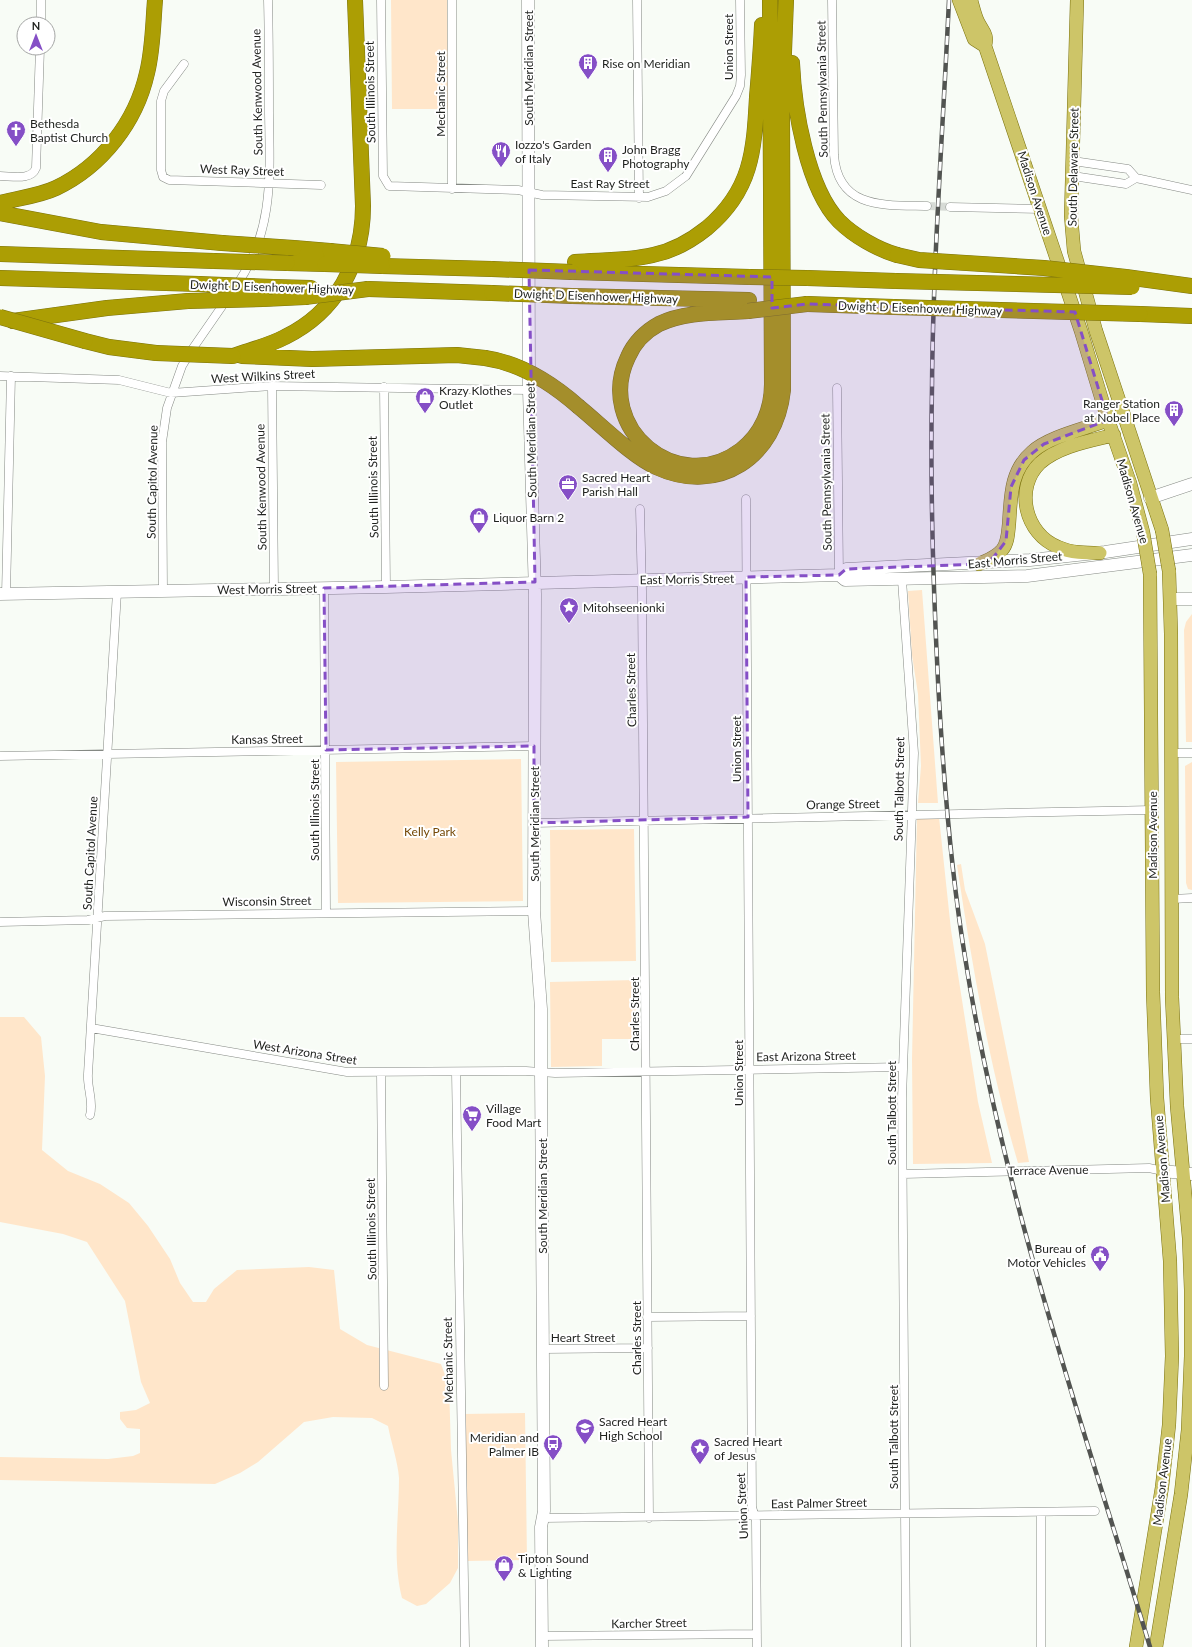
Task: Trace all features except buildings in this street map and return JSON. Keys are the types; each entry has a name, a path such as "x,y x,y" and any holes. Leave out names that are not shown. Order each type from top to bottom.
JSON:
{"highway":[{"path":"0,203 47,191 71,180 95,162 117,138 132,115 148,72 155,0"},
{"path":"233,356 284,338 309,322 327,306 344,285 356,257 361,237 363,206 355,0"},
{"path":"574,267 646,256 673,249 707,228 716,220 732,200 744,180 754,148 764,0"},
{"path":"749,305 676,318 651,330 640,338 632,349 625,361 622,375 621,402 630,428 640,442 651,452 680,464 703,465 718,463 732,457 747,446 761,428 770,406 772,384 770,0"},
{"path":"0,317 109,347 156,353 312,359 457,355 484,358 512,366 537,377 552,386 647,463 672,474 690,477 708,477 722,474 743,464 763,445 772,430 779,413 783,390 782,104 786,0"},
{"path":"786,0 796,101 810,166 817,184 839,221 854,233 878,247 897,255 919,260 1044,268 1129,282"},
{"path":"0,213 101,232 294,248 327,258"},
{"name":"Dwight D Eisenhower Highway","path":"0,254 287,264 327,258 447,267 514,270 574,267 750,277 896,281 1129,282 1192,287"},
{"name":"Dwight D Eisenhower Highway","path":"0,278 273,287 308,292 368,289 572,296 749,305 807,304 1192,316"},
{"path":"0,323 107,308 188,301 263,299 308,292"}],"main road":[{"name":"South Meridian Street","path":"528,0 530,390 535,582 534,911 541,1009 543,1349 543,1518 541,1528 542,1642"},
{"name":"Madison Avenue","path":"959,0 974,39 985,46"},
{"name":"Madison Avenue","path":"971,0 978,23 984,30 987,37 985,46 1041,209 1108,420 1134,495 1143,532 1150,574 1153,1012 1157,1098 1171,1297 1172,1356 1169,1424 1161,1494 1136,1647"},
{"name":"Madison Avenue","path":"980,0 985,20 984,30"},
{"name":"South Delaware Street","path":"1077,0 1071,216 1074,251 1096,331"},
{"name":"Madison Avenue","path":"1096,331 1150,498 1162,530 1169,571 1171,599 1173,1039 1188,1174 1191,1290 1190,1400 1181,1494 1156,1647"},
{"path":"979,564 993,558 1004,547 1008,536 1013,480 1021,464 1028,456 1044,444 1108,420"},
{"path":"1100,553 1066,550 1057,547 1045,539 1036,529 1027,513 1026,494 1034,472 1051,455 1083,443 1114,435"},
{"path":"1150,498 1192,484"},
{"name":"East Morris Street","path":"535,582 839,575 846,569 979,564 1100,553 1192,539"},
{"name":"East Morris Street","path":"839,575 845,580 902,580 1027,576 1192,555"},
{"name":"West Morris Street","path":"3,594 386,587 535,582"},
{"path":"1171,599 1192,599"},
{"name":"Terrace Avenue","path":"1163,1171 1188,1174"}],"street":[{"path":"41,16 42,0"},
{"name":"South Kenwood Avenue","path":"268,0 270,183"},
{"name":"South Illinois Street","path":"381,0 383,176 386,183 392,187 452,189"},
{"name":"Mechanic Street","path":"452,0 452,189"},
{"path":"637,0 639,198"},
{"name":"Union Street","path":"686,176 739,90 741,75 740,0"},
{"name":"South Pennsylvania Street","path":"832,0 835,159 841,180 854,195 866,202 879,205 927,206"},
{"path":"0,176 27,176 35,171 37,166 40,56"},
{"name":"West Ray Street","path":"184,64 164,91 160,101 161,170 163,177 169,180 321,185"},
{"path":"1073,161 1128,169 1136,178 1192,190"},
{"name":"East Ray Street","path":"529,192 542,195 639,198 648,197 666,191 686,176"},
{"path":"1073,176 1126,184 1136,178"},
{"name":"South Capitol Avenue","path":"163,591 162,442 164,420 180,370 191,351 244,273 264,227 270,183"},
{"path":"452,189 529,192"},
{"path":"950,207 1041,209"},
{"name":"West Wilkins Street","path":"0,376 119,380 172,394 272,386 530,390"},
{"path":"3,594 11,376"},
{"name":"South Kenwood Avenue","path":"272,386 274,589"},
{"name":"South Illinois Street","path":"384,387 386,587"},
{"name":"South Pennsylvania Street","path":"837,388 839,575"},
{"name":"Union Street","path":"746,499 752,1506 755,1516 757,1647"},
{"name":"Charles Street","path":"640,509 644,820 649,1518"},
{"name":"South Talbott Street","path":"902,580 914,753 903,1067 906,1647"},
{"name":"South Illinois Street","path":"324,588 326,912"},
{"name":"South Capitol Avenue","path":"90,1114 92,1106 88,1081 118,592"},
{"name":"Kansas Street","path":"0,756 534,746"},
{"path":"1171,753 1192,753"},
{"name":"Orange Street","path":"534,823 748,817 1152,810"},
{"path":"1172,898 1192,898"},
{"name":"Wisconsin Street","path":"0,922 88,920 98,917 326,912 534,911"},
{"name":"West Arizona Street","path":"91,1028 347,1072 541,1072"},
{"path":"1173,1039 1192,1039"},
{"name":"East Arizona Street","path":"541,1072 646,1072 903,1067"},
{"name":"Mechanic Street","path":"456,1072 465,1647"},
{"name":"South Illinois Street","path":"381,1073 384,1386"},
{"name":"Terrace Avenue","path":"903,1174 1149,1168 1163,1171"},
{"path":"647,1318 751,1316"},
{"name":"Heart Street","path":"543,1349 648,1348"},
{"path":"1041,1512 1042,1647"},
{"name":"East Palmer Street","path":"543,1518 1095,1512"},
{"name":"Karcher Street","path":"542,1642 757,1634"}],"highlighted area":[{"path":"529,270 772,277 772,308 807,304 1075,312 1108,420 1044,444 1024,460 1011,487 1006,541 993,558 979,564 846,569 839,575 746,577 748,817 534,823 534,746 326,750 324,588 535,582"}],"green space":[{"path":"391,0 447,0 448,109 392,109"},
{"path":"922,590 938,803 918,803 921,766 918,694 912,655 908,591"},
{"path":"1192,614 1192,742 1186,742 1184,630 1186,622"},
{"name":"Kelly Park","path":"521,759 523,901 338,903 336,762"},
{"path":"1192,762 1192,890 1188,889 1186,883 1185,766"},
{"path":"939,817 951,930 978,1102 992,1163 913,1164 912,1059 917,818"},
{"path":"634,829 636,961 551,962 550,830"},
{"path":"961,864 965,890 985,944 1029,1162 1018,1163 998,1089 982,1015 969,940 957,865"},
{"path":"635,980 636,1039 602,1039 602,1066 551,1067 550,982"},
{"path":"0,1017 24,1017 41,1037 45,1076 42,1150 68,1171 100,1184 129,1203 148,1226 170,1259 180,1283 193,1302 206,1302 214,1289 237,1270 309,1267 334,1270 340,1329 367,1345 441,1364 449,1386 451,1450 458,1522 458,1568 450,1583 426,1604 417,1606 402,1598 397,1568 399,1478 396,1459 388,1426 372,1418 333,1417 304,1422 258,1462 240,1473 215,1484 0,1480 0,1457 108,1459 133,1456 140,1453 140,1429 127,1428 120,1419 120,1412 136,1410 150,1403 141,1382 125,1301 87,1242 63,1234 0,1222"},
{"path":"525,1413 527,1560 466,1561 464,1414"}],"tunnel":[{"path":"927,206 950,207"}],"railway":[{"path":"949,0 934,290 931,460 933,571 938,681 942,750 955,888 965,957 981,1045 1000,1132 1022,1219 1071,1391 1150,1647"}],"place":[{"name":"Rise on Meridian","path":"588,80"},
{"name":"Bethesda Baptist Church","path":"16,147"},
{"name":"Iozzo's Garden of Italy","path":"501,168"},
{"name":"John Bragg Photography","path":"608,173"},
{"name":"Krazy Klothes Outlet","path":"425,414"},
{"name":"Ranger Station at Nobel Place","path":"1174,427"},
{"name":"Sacred Heart Parish Hall","path":"568,501"},
{"name":"Liquor Barn 2","path":"479,534"},
{"name":"Mitohseenionki","path":"569,624"},
{"name":"Village Food Mart","path":"472,1132"},
{"name":"Bureau of Motor Vehicles","path":"1100,1272"},
{"name":"Sacred Heart High School","path":"585,1445"},
{"name":"Meridian and Palmer IB","path":"553,1461"},
{"name":"Sacred Heart of Jesus","path":"700,1465"},
{"name":"Tipton Sound & Lighting","path":"504,1582"}]}
